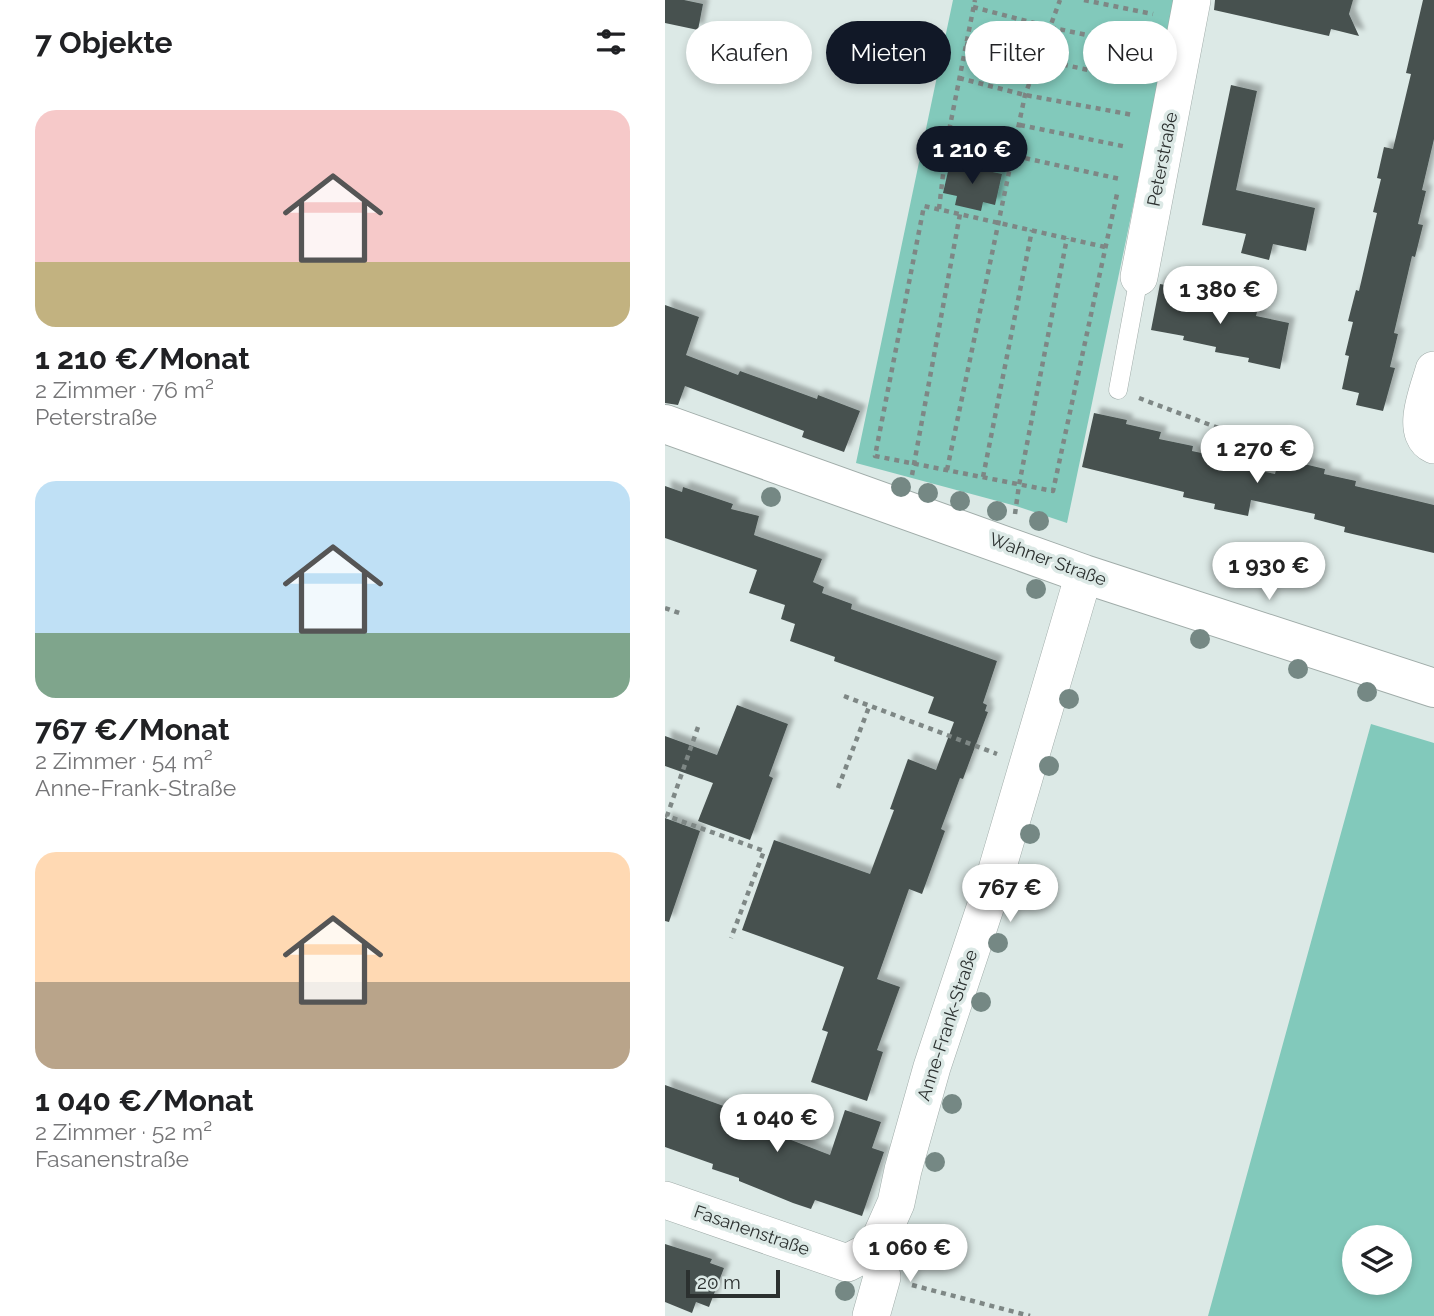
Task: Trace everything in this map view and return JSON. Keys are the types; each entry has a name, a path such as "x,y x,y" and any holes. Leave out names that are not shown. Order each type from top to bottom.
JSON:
{"street":[{"name":"Peterstraße","path":"1139,277 1192,0"},
{"path":"1434,370 1421,419 1422,430 1428,442 1434,445"},
{"name":"Wahner Straße","path":"665,424 1084,574 1434,688"},
{"name":"Anne-Frank-Straße","path":"871,1316 879,1263 932,1067 991,890 1084,574"},
{"name":"Fasanenstraße","path":"665,1200 847,1263 879,1263"}],"lane":[{"path":"1118,390 1139,277"}],"path":[{"path":"970,21 975,0"},
{"path":"1051,21 1060,0"},
{"path":"1084,0 1153,14"},
{"path":"973,7 1026,21"},
{"path":"939,209 947,141 965,44"},
{"path":"958,78 1025,95 1133,115"},
{"path":"947,470 1011,156 1029,84"},
{"path":"1020,125 1127,147"},
{"path":"947,141 1120,179"},
{"path":"924,206 960,214 1105,247 1053,491 875,456 924,206"},
{"path":"913,471 960,214"},
{"path":"983,477 1032,230"},
{"path":"1019,485 1067,239"},
{"path":"1138,397 1266,446"},
{"path":"665,608 682,614"},
{"path":"844,696 1028,765"},
{"path":"838,788 869,707"},
{"path":"698,727 667,816 764,851 731,938"},
{"path":"879,1263 1030,1316"}],"green space":[{"path":"953,0 1180,0 1175,21 1083,21 1083,84 1160,84 1067,523 1016,506 856,463 935,84 951,84 951,21 949,21"},
{"path":"1371,724 1434,743 1434,1316 1208,1316"}],"building":[{"path":"665,0 703,4 700,21 686,21 686,27 665,23"},
{"path":"1215,0 1353,0 1349,14 1359,36 1331,29 1329,36 1214,10"},
{"path":"1423,0 1434,0 1434,139 1422,190 1426,191 1418,224 1423,225 1415,257 1412,256 1394,333 1398,334 1390,367 1395,368 1383,411 1356,405 1359,393 1342,389 1349,356 1345,355 1353,322 1348,321 1356,290 1359,291 1377,213 1373,212 1381,179 1377,178 1384,147 1393,149 1411,74 1406,73"},
{"path":"1231,85 1257,91 1236,190 1315,208 1306,251 1273,244 1269,260 1241,253 1246,234 1202,225"},
{"path":"950,163 1002,174 995,205 983,202 981,211 955,205 957,196 943,193"},
{"path":"1160,284 1192,290 1191,294 1224,300 1223,306 1257,312 1256,316 1289,323 1280,369 1248,362 1249,358 1215,352 1216,347 1183,340 1184,336 1151,330"},
{"path":"665,305 699,317 686,355 738,375 740,371 817,399 818,395 860,411 844,452 802,437 804,431 685,386 678,405 665,403"},
{"path":"1094,413 1127,420 1126,424 1161,432 1159,439 1193,446 1192,451 1225,458 1223,463 1275,474 1279,458 1325,469 1324,474 1356,481 1355,486 1434,505 1434,553 1344,532 1345,527 1314,519 1315,514 1251,500 1248,516 1214,509 1215,504 1183,497 1184,492 1082,467"},
{"path":"665,486 682,492 683,487 733,504 731,509 759,516 754,535 822,559 813,582 824,587 822,593 852,604 851,609 997,661 983,703 987,705 985,711 988,712 941,829 945,831 922,894 909,889 877,979 900,987 877,1050 883,1052 867,1101 811,1082 828,1032 822,1030 844,967 742,930 774,840 870,874 894,810 890,809 908,759 936,770 954,722 928,713 934,697 834,661 835,657 790,641 795,624 781,619 785,605 749,593 757,570 665,538"},
{"path":"737,705 788,724 769,776 773,778 750,840 698,821 713,783 665,766 665,736 717,755"},
{"path":"665,818 700,831 669,922 665,921"},
{"path":"665,1085 732,1109 729,1116 830,1155 845,1110 881,1122 872,1148 884,1152 862,1216 815,1200 811,1209 793,1203 739,1181 739,1178 712,1169 713,1164 665,1147"},
{"path":"665,1244 712,1259 710,1263 724,1268 709,1307 696,1302 692,1313 665,1302"}]}
